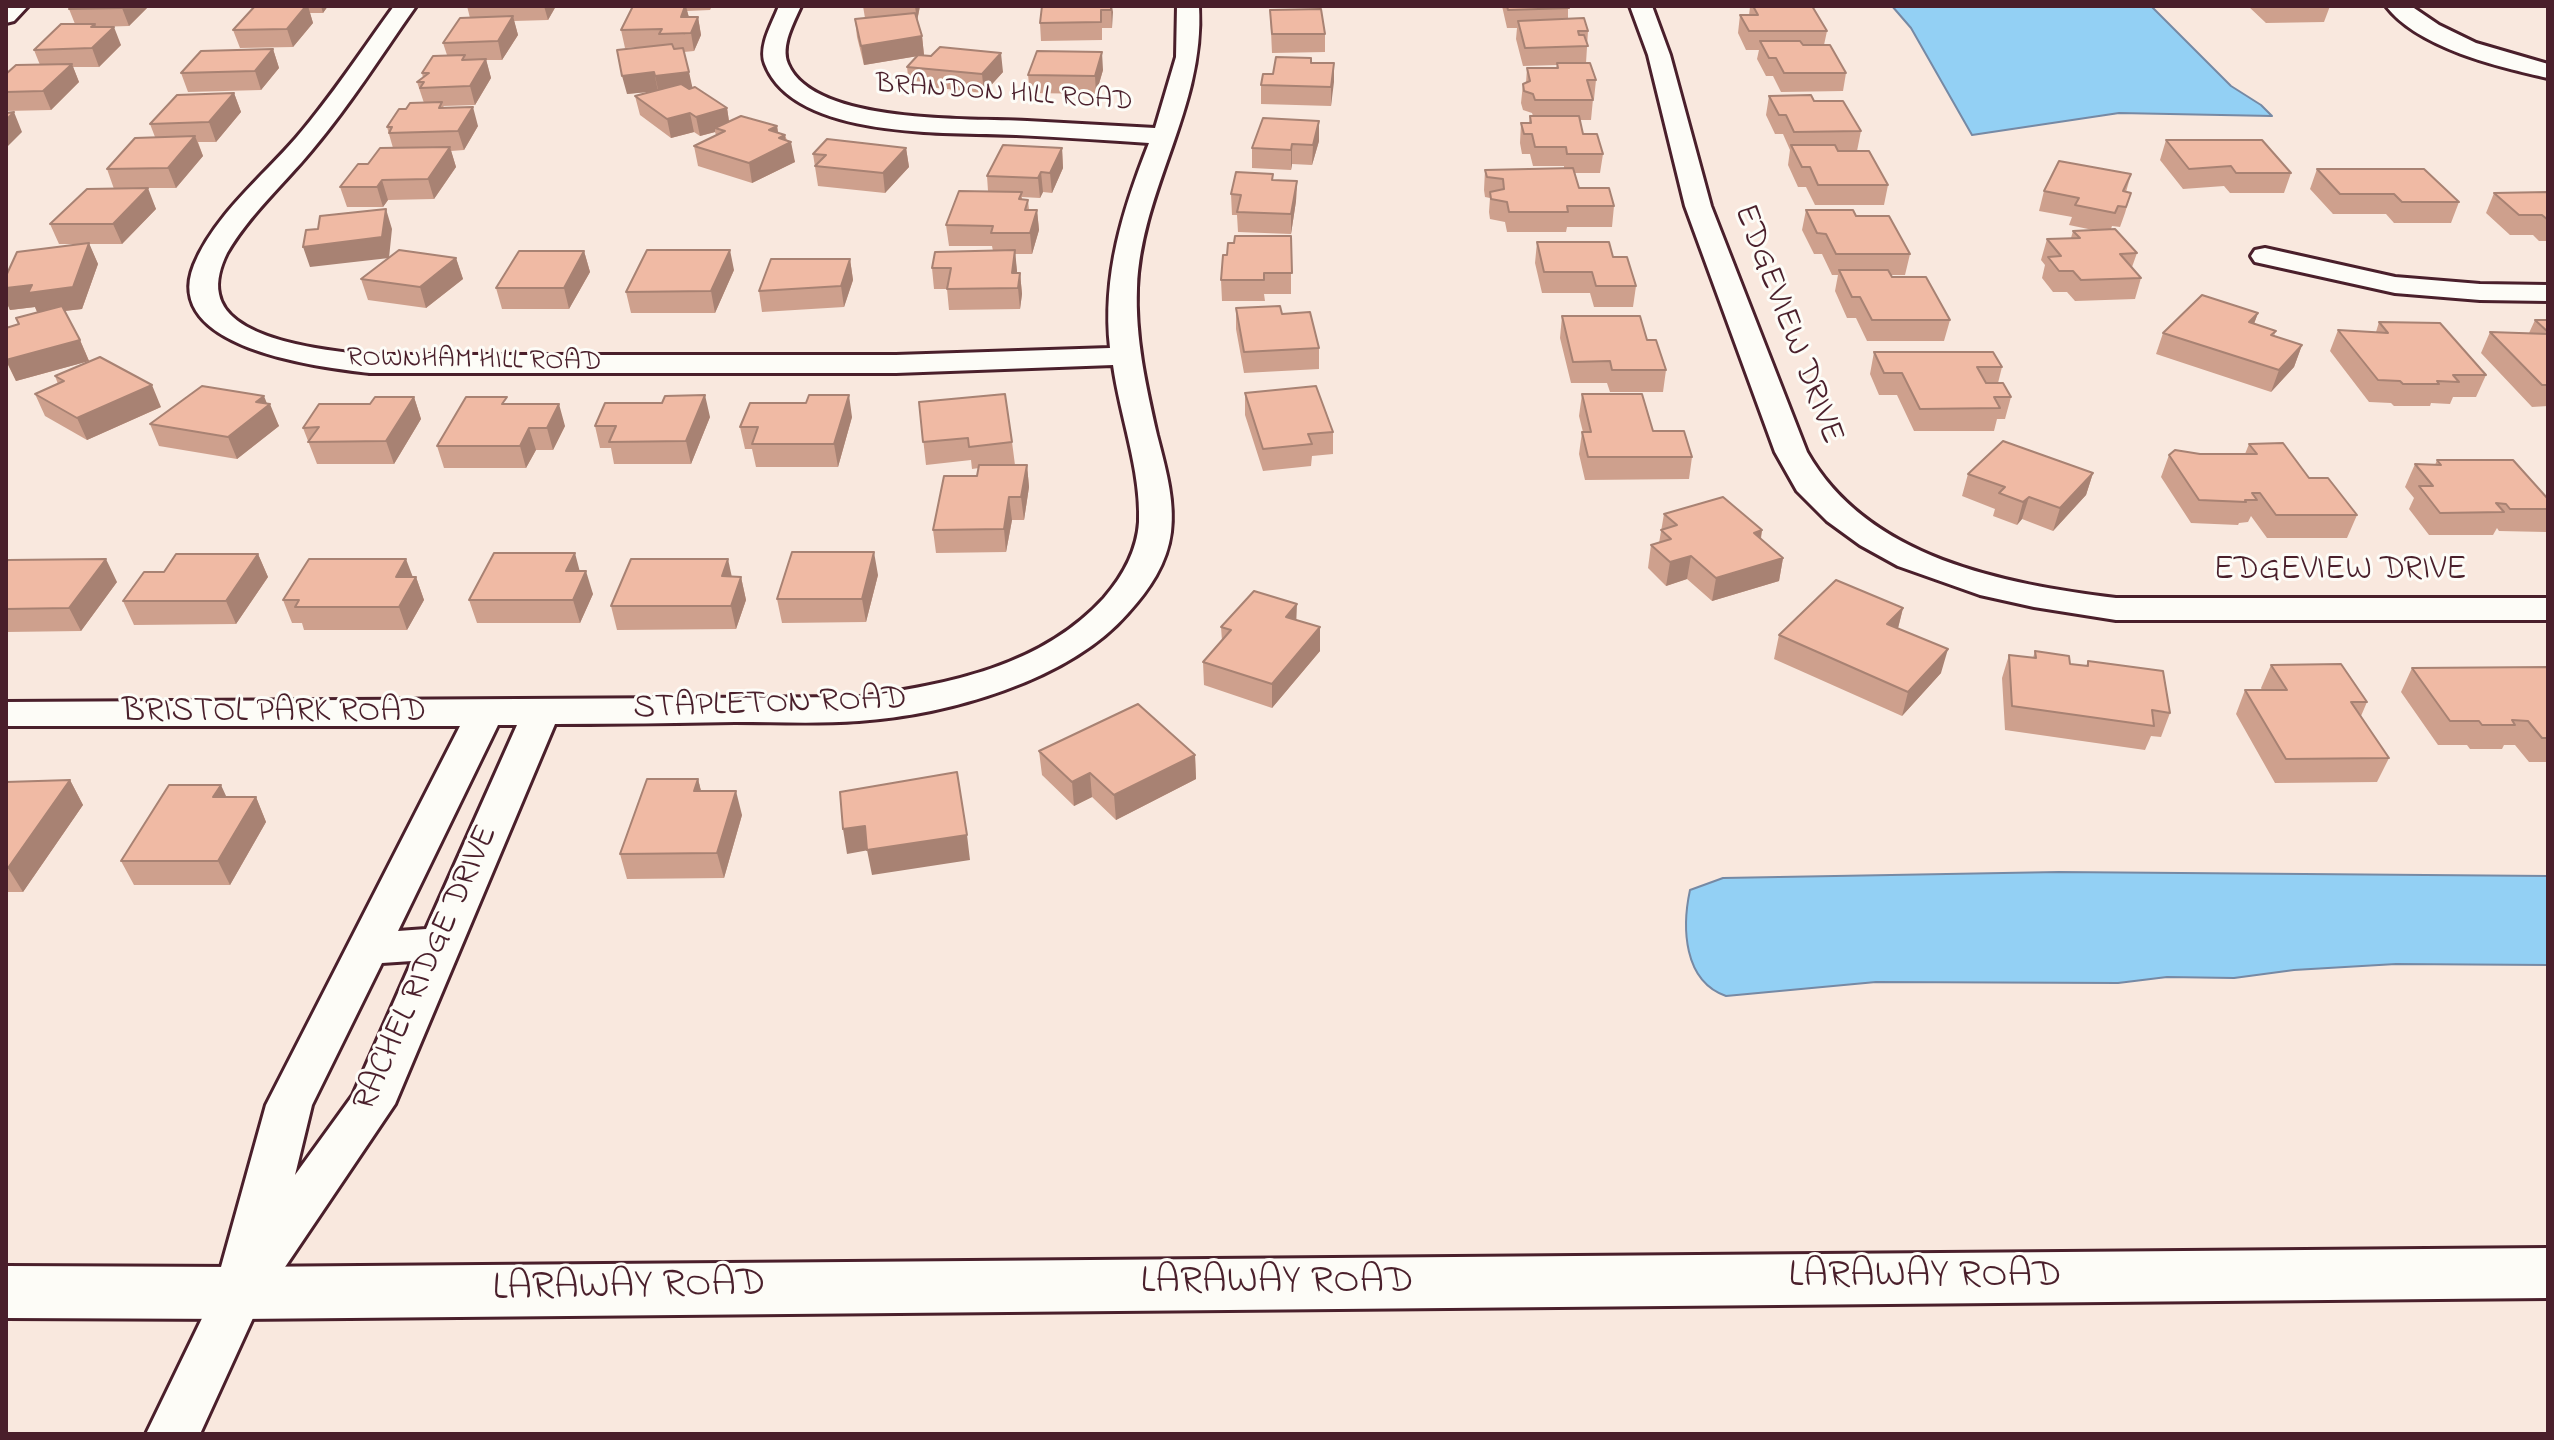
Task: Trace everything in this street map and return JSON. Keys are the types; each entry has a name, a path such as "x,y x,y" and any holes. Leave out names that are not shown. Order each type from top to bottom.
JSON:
{"main road":[{"name":"LARAWAY ROAD","path":"6,1292 239,1293 2548,1273"}],"street":[{"path":"6,16 17,6"},
{"name":"ROWNHAM HILL ROAD","path":"405,6 307,140 217,246 206,268 203,286 207,302 238,335 285,351 370,364 896,364 1124,356"},
{"name":"BRANDON HILL ROAD","path":"790,6 774,52 775,63 787,82 798,91 834,109 915,124 1164,136"},
{"name":"STAPLETON ROAD","path":"541,713 873,708 967,689 1025,669 1084,637 1119,604 1141,573 1155,538 1155,508 1124,356 1123,287 1140,201 1185,82 1188,6"},
{"name":"EDGEVIEW DRIVE","path":"1641,6 1659,55 1698,206 1791,452 1809,483 1863,531 1897,550 1978,584 2065,604 2144,610 2548,609"},
{"path":"2397,6 2438,36 2476,52 2548,71"},
{"path":"2265,256 2395,285 2480,292 2548,293"},
{"name":"RACHEL RIDGE DRIVE","path":"239,1293 289,1105 485,713"},
{"name":"BRISTOL PARK ROAD","path":"6,714 541,713"},
{"name":"RACHEL RIDGE DRIVE","path":"173,1434 239,1293 372,1104 541,713"},
{"path":"369,948 442,944"}],"water":[{"path":"1892,6 2151,6 2231,86 2272,116 2119,113 1972,135 1911,28"},
{"path":"2059,872 2548,876 2548,965 2396,964 2294,970 2234,978 2167,977 2118,983 1876,982 1726,996 1712,989 1701,978 1689,951 1686,920 1690,890 1723,878"}],"building":[{"path":"73,6 124,6 69,9"},
{"path":"255,6 306,6 287,29 233,30"},
{"path":"633,6 685,6 681,17 698,17 691,33 659,34 662,29 621,30"},
{"path":"1042,6 1111,6 1111,10 1101,10 1101,22 1040,23"},
{"path":"1507,6 1568,6 1569,8 1508,10"},
{"path":"1753,6 1812,6 1827,31 1749,31 1740,15 1758,15"},
{"path":"1321,9 1325,34 1272,34 1270,10"},
{"path":"915,13 922,36 861,46 855,19"},
{"path":"513,16 498,41 443,43 460,18"},
{"path":"1584,18 1588,31 1578,31 1579,35 1584,35 1588,46 1525,48 1518,21"},
{"path":"61,24 114,27 92,48 34,50"},
{"path":"1760,41 1830,45 1846,73 1784,73 1776,58 1769,58"},
{"path":"672,44 674,49 683,48 689,72 622,76 617,50"},
{"path":"940,47 1001,53 982,74 907,67 918,55 931,56"},
{"path":"273,49 255,71 181,73 201,51"},
{"path":"1037,51 1102,52 1095,76 1028,75"},
{"path":"465,55 462,60 486,59 470,86 420,88 424,82 417,82 429,73 422,73 433,56"},
{"path":"1276,57 1311,58 1311,63 1334,63 1331,87 1261,85 1263,74 1273,74"},
{"path":"1557,63 1590,63 1596,80 1587,80 1593,100 1535,100 1533,94 1524,91 1523,84 1530,81 1527,68 1558,68"},
{"path":"72,64 43,91 6,92 6,74 16,65"},
{"path":"681,84 689,89 695,87 727,108 696,117 690,113 667,119 635,96"},
{"path":"234,93 209,122 150,124 177,95"},
{"path":"1811,95 1814,101 1843,101 1861,131 1794,132 1786,115 1779,115 1769,96"},
{"path":"442,102 439,108 473,107 458,131 389,133 392,127 387,127 399,109 406,109 410,103"},
{"path":"741,116 777,126 769,130 785,135 779,138 791,142 749,163 694,146 725,131 715,128"},
{"path":"1530,116 1579,116 1583,134 1597,134 1603,154 1567,154 1566,147 1535,147 1532,134 1524,134 1521,123 1531,123"},
{"path":"1263,118 1319,121 1313,145 1292,144 1291,150 1252,148"},
{"path":"195,136 168,168 107,169 135,138"},
{"path":"827,139 906,148 883,173 815,166 826,155 813,154"},
{"path":"2166,140 2262,140 2291,173 2236,173 2231,166 2189,169"},
{"path":"1003,145 1062,148 1050,173 1041,172 1038,178 987,176"},
{"path":"1791,145 1835,145 1838,151 1869,151 1888,185 1818,185 1810,167 1802,167"},
{"path":"450,147 428,179 382,180 377,187 340,187 358,164 368,164 380,148"},
{"path":"2059,161 2131,174 2123,191 2131,193 2126,207 2118,206 2115,213 2075,205 2079,198 2044,191"},
{"path":"1573,168 1579,188 1609,188 1614,206 1567,206 1568,212 1509,212 1507,202 1491,199 1490,192 1504,189 1503,179 1487,177 1485,170"},
{"path":"2317,169 2424,169 2459,202 2402,202 2394,194 2340,194"},
{"path":"1236,172 1273,174 1272,180 1297,181 1291,214 1237,212 1241,195 1231,194"},
{"path":"148,188 113,224 50,224 87,189"},
{"path":"959,191 1022,192 1019,199 1028,200 1025,210 1037,210 1030,233 991,233 993,226 946,225"},
{"path":"2548,192 2548,220 2542,215 2519,215 2494,193"},
{"path":"386,209 382,237 303,247 306,230 318,229 320,216"},
{"path":"1806,210 1853,210 1856,216 1889,216 1910,254 1836,254 1826,234 1817,233"},
{"path":"2115,229 2137,253 2120,254 2141,278 2081,280 2073,271 2059,271 2048,257 2061,256 2047,239 2080,238 2073,231"},
{"path":"1235,236 1291,236 1292,273 1264,273 1264,280 1221,280 1223,255 1227,255 1228,243 1234,243"},
{"path":"1537,242 1609,242 1613,257 1627,257 1636,286 1596,286 1592,272 1544,272"},
{"path":"89,243 73,287 28,293 32,285 6,288 6,276 17,252"},
{"path":"399,250 456,258 420,287 361,279"},
{"path":"647,250 730,250 711,291 626,292"},
{"path":"1015,250 1012,273 1020,273 1018,288 947,289 951,268 932,268 935,252"},
{"path":"519,251 584,251 564,288 496,288"},
{"path":"771,259 850,259 841,286 759,291"},
{"path":"1839,270 1888,270 1892,277 1926,277 1950,320 1872,320 1860,297 1852,297"},
{"path":"2202,295 2258,313 2249,322 2276,331 2271,335 2302,345 2279,370 2163,333"},
{"path":"62,306 80,340 6,360 6,328 19,324 16,318"},
{"path":"1280,306 1282,314 1310,312 1319,348 1244,352 1236,308"},
{"path":"1562,316 1640,316 1647,340 1656,340 1666,370 1612,370 1610,361 1573,362"},
{"path":"2535,320 2548,320 2548,332"},
{"path":"2379,322 2440,323 2486,375 2453,375 2459,382 2437,381 2439,384 2378,380 2338,330 2388,333"},
{"path":"2490,332 2548,334 2548,385 2542,385"},
{"path":"1874,352 1993,352 2002,367 1977,367 1986,383 2003,383 2011,397 1994,397 2000,408 1920,409 1902,373 1884,373"},
{"path":"100,357 152,385 77,418 35,394 64,381 55,376"},
{"path":"202,386 264,396 256,402 270,404 228,437 150,424"},
{"path":"1316,386 1333,432 1308,434 1312,444 1263,449 1245,393"},
{"path":"1005,394 1012,442 969,447 968,438 923,442 919,402"},
{"path":"1582,394 1642,394 1653,431 1684,431 1692,457 1588,457 1582,432 1591,432"},
{"path":"705,395 686,441 609,442 616,426 595,426 605,403 662,403 665,396"},
{"path":"809,395 849,395 834,444 752,444 758,427 740,427 750,403 806,403"},
{"path":"375,397 414,397 386,441 308,442 319,427 303,428 319,404 370,404"},
{"path":"466,397 507,397 502,404 559,404 547,428 529,428 520,446 437,446"},
{"path":"2003,441 2093,473 2060,508 2029,497 2023,502 1999,493 2005,487 1968,474"},
{"path":"2283,443 2309,478 2328,478 2357,515 2276,515 2260,493 2252,493 2257,500 2246,502 2199,500 2169,455 2175,450 2200,454 2257,454 2249,444"},
{"path":"2437,460 2513,460 2548,499 2548,509 2510,509 2506,504 2496,503 2504,512 2440,513 2419,486 2433,486 2415,464 2441,465"},
{"path":"979,465 1027,465 1021,497 1009,497 1004,529 933,530 944,476 977,476"},
{"path":"1723,497 1762,530 1754,533 1783,558 1716,578 1691,556 1670,562 1651,545 1671,539 1661,530 1677,525 1664,514"},
{"path":"792,552 874,552 862,599 777,599"},
{"path":"494,553 575,553 566,571 586,571 573,600 469,600"},
{"path":"176,554 258,554 226,601 123,601 144,572 164,572"},
{"path":"106,559 69,608 6,609 8,560"},
{"path":"309,559 406,559 396,577 416,577 399,607 295,607 299,600 283,600"},
{"path":"631,559 728,559 722,576 741,577 731,606 611,606"},
{"path":"1836,580 1903,608 1887,624 1948,649 1908,692 1779,635"},
{"path":"1254,591 1297,604 1286,617 1320,627 1272,684 1203,662 1231,630 1221,627"},
{"path":"2035,651 2069,656 2070,664 2088,666 2088,661 2163,671 2170,713 2152,710 2154,726 2012,706 2009,655 2036,658"},
{"path":"2341,664 2367,702 2351,702 2389,758 2286,759 2245,690 2287,690 2271,665"},
{"path":"2548,667 2548,738 2542,738 2528,721 2512,720 2515,725 2482,725 2479,721 2450,721 2412,668"},
{"path":"1138,704 1195,755 1114,795 1090,773 1072,782 1039,751"},
{"path":"957,772 967,835 867,850 865,826 843,829 840,792"},
{"path":"647,779 698,779 694,791 736,791 717,853 620,854"},
{"path":"70,780 8,868 6,868 6,782"},
{"path":"169,785 221,785 213,797 256,797 218,861 121,861"}]}
